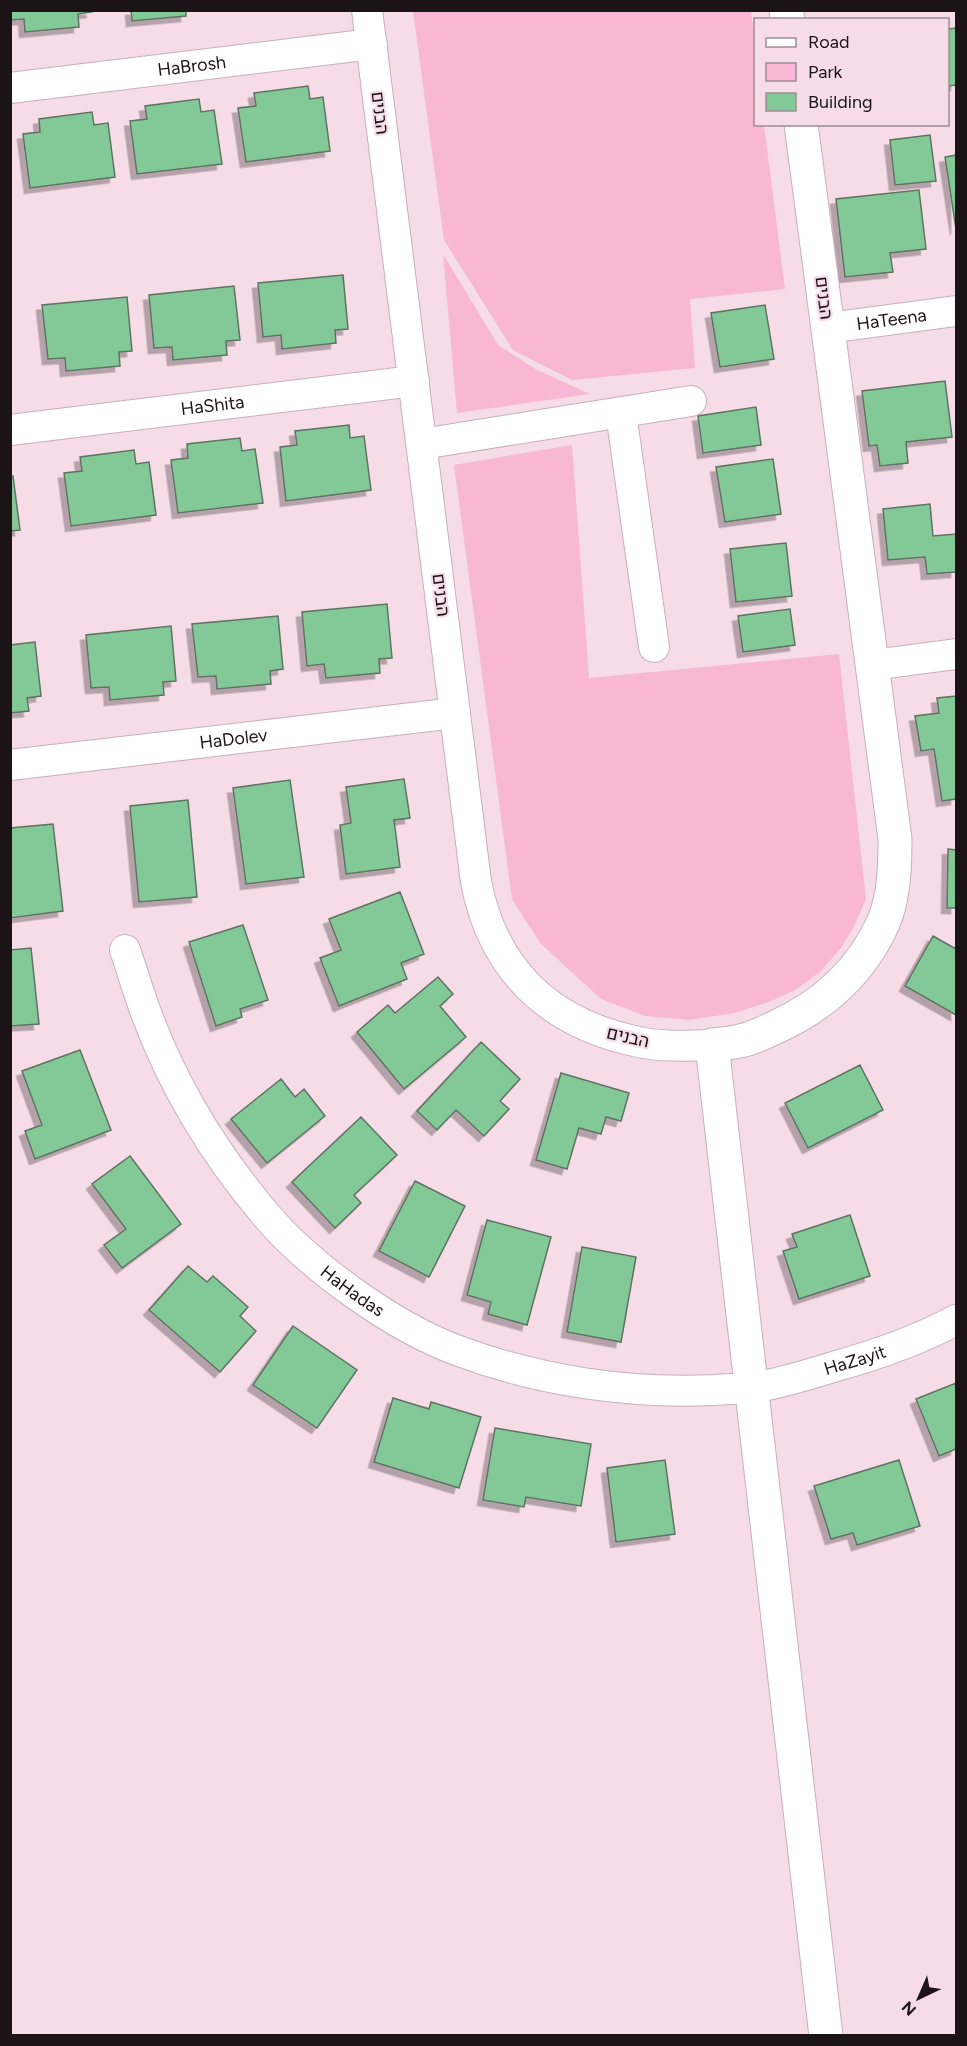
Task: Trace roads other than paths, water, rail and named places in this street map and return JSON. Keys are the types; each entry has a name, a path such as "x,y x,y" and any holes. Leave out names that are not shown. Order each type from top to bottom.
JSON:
{"main road":[{"name":"הבנים","path":"712,1045 740,1041 793,1020 836,990 858,966 872,944 884,920 893,884 895,839 801,126"},
{"path":"712,1045 826,2036"}],"street":[{"name":"הבנים","path":"367,10 481,906 493,937 509,966 538,997 570,1018 635,1042 675,1046 712,1045"},
{"name":"HaBrosh","path":"10,88 372,44"},
{"name":"HaTeena","path":"828,328 957,311"},
{"name":"HaShita","path":"10,430 414,381"},
{"path":"422,444 691,401"},
{"path":"621,412 654,647"},
{"path":"873,665 957,654"},
{"name":"HaDolev","path":"10,765 455,713"},
{"name":"HaHadas","path":"125,950 145,1011 172,1073 222,1156 267,1216 315,1262 361,1298 405,1326 458,1351 510,1367 624,1388 684,1391 750,1388"},
{"name":"HaZayit","path":"750,1388 804,1376 869,1357 913,1342 957,1320"}]}
